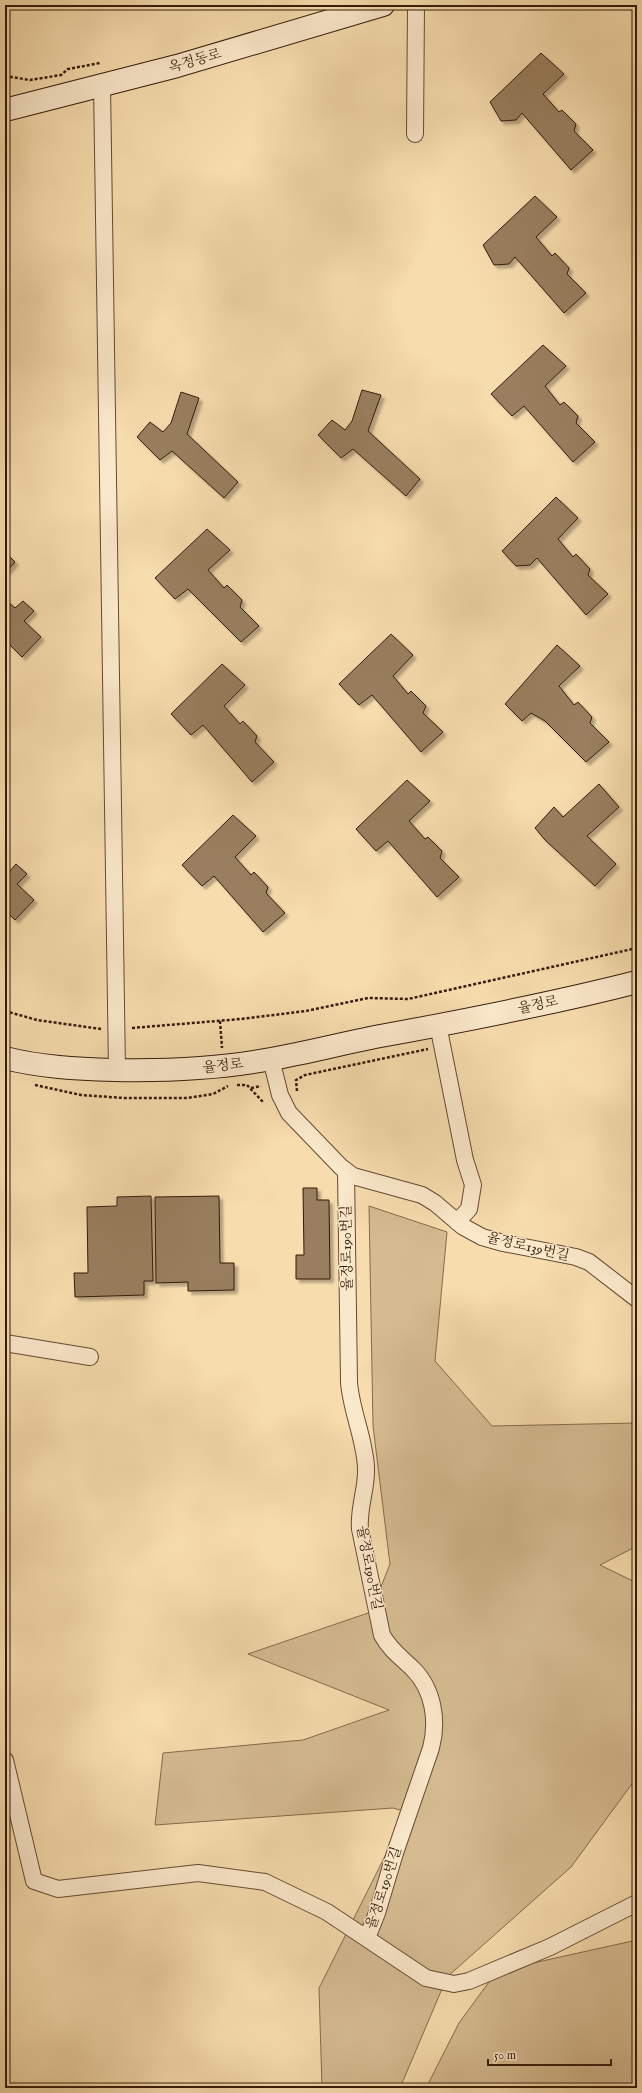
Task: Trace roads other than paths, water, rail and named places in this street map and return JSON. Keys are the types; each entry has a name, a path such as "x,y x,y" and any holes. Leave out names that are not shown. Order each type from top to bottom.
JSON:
{"main road":[{"name":"옥정동로","path":"5,110 177,66 383,5"},
{"name":"율정로","path":"5,1058 62,1067 117,1070 184,1070 271,1060 637,982"}],"street":[{"path":"415,134 416,5"},
{"path":"102,86 117,1070"},
{"path":"438,1025 465,1160 472,1185 469,1209 457,1222"},
{"name":"율정로139번길","path":"271,1060 280,1095 290,1113 301,1127 346,1171 365,1180 422,1195 457,1222 482,1237 503,1243 576,1257 589,1262 637,1299"},
{"name":"율정로190번길","path":"346,1171 350,1398 366,1466 359,1518 360,1529 382,1635 387,1645 415,1671 423,1683 435,1717 435,1733 431,1748 388,1874 378,1913 367,1938"},
{"path":"5,1343 90,1357"},
{"path":"5,1760 34,1881 58,1889 198,1873 265,1882 327,1912 426,1978 454,1984 469,1981 550,1947 637,1903"}]}
